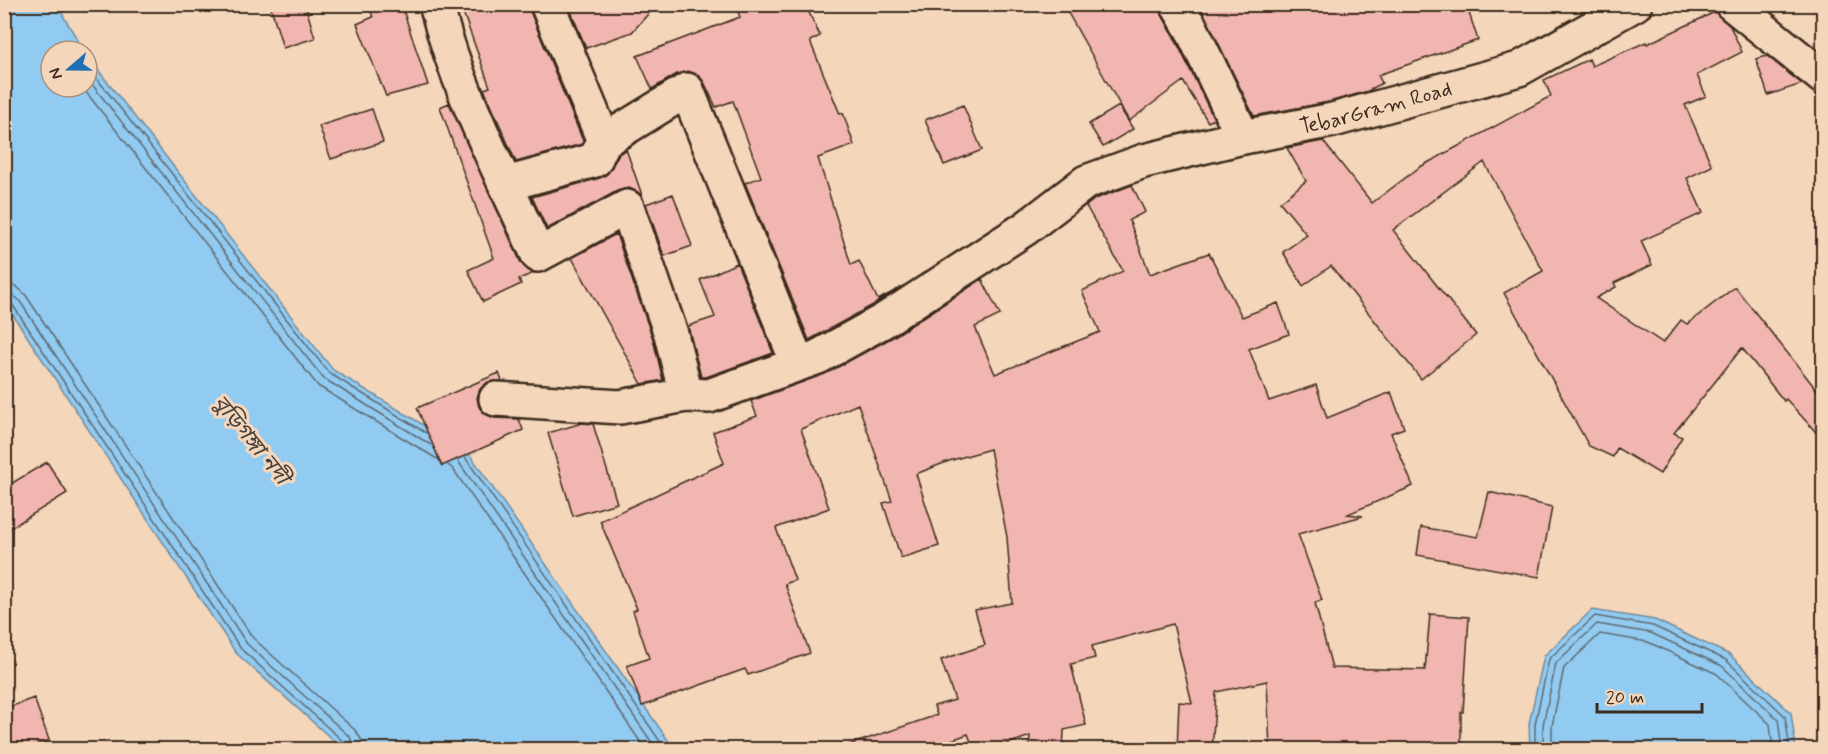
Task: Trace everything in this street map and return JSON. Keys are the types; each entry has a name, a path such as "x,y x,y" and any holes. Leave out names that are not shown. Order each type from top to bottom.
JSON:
{"street":[{"path":"436,4 444,39 474,114 538,255 627,207 671,334 686,395"},
{"path":"547,4 604,141"},
{"path":"1177,4 1191,28 1243,137"},
{"name":"TebarGram Road","path":"496,399 620,407 686,395 709,396 818,357 883,321 1026,228 1086,182 1144,161 1243,137 1333,120 1519,69 1635,4"},
{"path":"1732,4 1824,78"},
{"path":"506,184 594,160 604,141 687,90 798,364"}],"water":[{"name":"বুড়িগঙ্গা নদী","path":"4,5 57,5 77,39 39,39 39,99 99,99 99,71 333,370 468,452 674,749 343,749 236,653 5,303"},
{"path":"1592,610 1655,620 1730,655 1791,713 1796,749 1530,749 1529,724 1544,656"}],"building":[{"path":"270,4 305,4 315,38 283,48"},
{"path":"368,4 401,4 428,85 386,96 357,24 373,17"},
{"path":"460,4 529,4 583,141 582,144 516,162 484,89 490,87"},
{"path":"568,4 657,4 632,32 586,48"},
{"path":"735,4 805,4 820,36 810,41 840,114 843,113 854,145 818,158 851,265 859,261 878,300 898,289 809,340 745,183 761,177 733,101 716,107 704,82 698,75 688,71 677,74 652,89 637,56 740,17"},
{"path":"1063,4 1158,4 1214,119 1208,122 1183,81 1129,121"},
{"path":"1199,4 1466,4 1478,40 1378,75 1382,83 1368,91 1329,102 1254,116"},
{"path":"1715,12 1730,26 1742,52 1697,75 1706,96 1685,105 1712,166 1687,178 1703,213 1641,241 1652,265 1614,283 1616,287 1596,298 1663,343 1681,320 1687,324 1735,287 1824,399 1824,441 1786,399 1784,401 1742,348 1674,433 1682,437 1660,474 1617,448 1613,457 1589,446 1504,293 1543,271 1484,162 1393,230 1476,335 1421,379 1331,266 1303,286 1283,252 1307,235 1280,202 1306,181 1287,148 1323,141 1372,203 1420,167 1551,96 1544,80 1589,59 1592,66 1646,42 1647,44"},
{"path":"1767,56 1802,84 1768,95 1756,59"},
{"path":"449,103 521,263 527,270 534,273 519,279 521,284 483,302 468,270 494,258 440,107"},
{"path":"963,105 982,150 944,165 925,120"},
{"path":"1119,106 1133,129 1103,147 1089,124"},
{"path":"372,109 383,142 331,159 319,126"},
{"path":"626,149 643,198 638,192 629,188 619,190 547,229 532,197 600,178 607,174 619,154"},
{"path":"1132,185 1145,212 1129,220 1150,274 1209,253 1242,317 1278,303 1289,334 1249,349 1269,401 1316,385 1327,418 1391,392 1404,428 1391,433 1413,486 1348,514 1363,516 1298,534 1322,600 1315,603 1332,668 1425,670 1430,614 1469,617 1463,712 1461,712 1461,750 1339,750 1339,747 1270,749 1267,681 1216,692 1212,750 1177,750 1179,702 1192,703 1173,624 1092,646 1095,658 1071,664 1086,725 1064,730 1063,750 1029,750 1030,736 990,750 974,750 968,734 924,750 849,750 849,745 937,715 934,706 955,700 941,660 985,645 975,610 1012,603 1007,537 990,449 916,474 939,546 901,558 883,503 892,501 858,404 801,429 829,508 776,528 795,580 785,584 810,653 748,675 745,669 642,706 627,666 649,658 633,611 637,609 600,521 724,463 713,432 757,416 751,401 827,373 893,337 982,279 1000,315 975,327 995,374 1100,332 1082,291 1123,271 1086,206 1095,199"},
{"path":"673,194 692,246 664,256 646,204"},
{"path":"616,234 653,339 663,380 642,384 572,258"},
{"path":"737,263 773,353 701,377 688,326 715,317 700,280"},
{"path":"499,373 502,381 488,382 480,389 477,398 479,407 485,414 494,418 519,419 523,430 442,466 417,408"},
{"path":"582,423 593,424 617,503 573,516 548,433"},
{"path":"47,462 67,493 4,532 4,488"},
{"path":"1489,492 1552,507 1539,577 1417,555 1421,527 1478,537"},
{"path":"34,698 49,740 23,750 4,750 4,709"}]}
